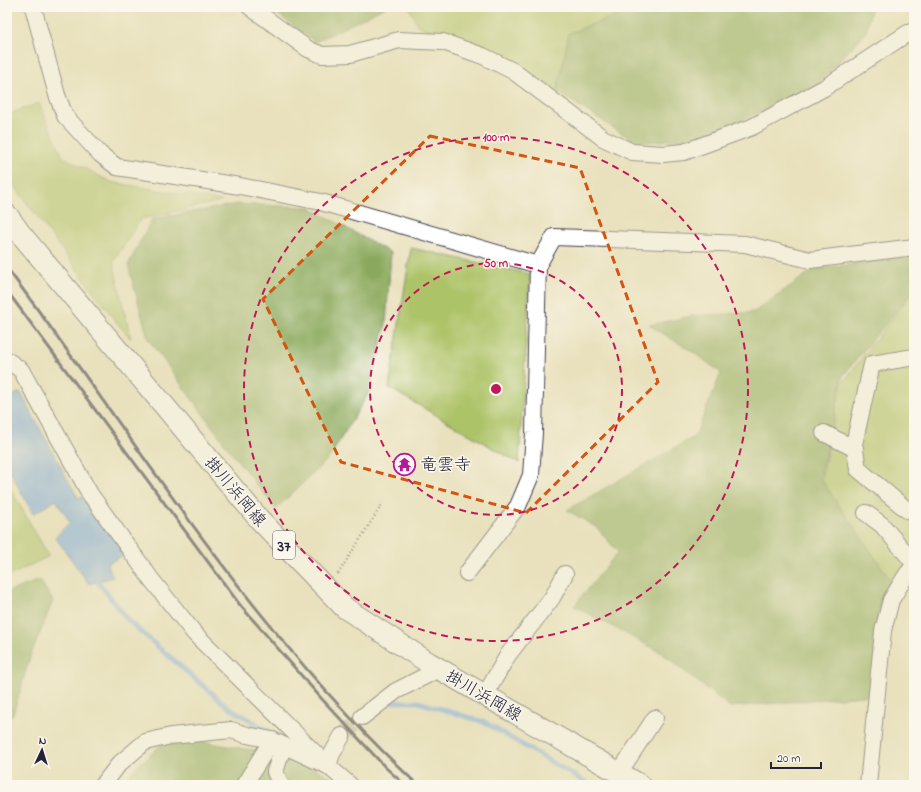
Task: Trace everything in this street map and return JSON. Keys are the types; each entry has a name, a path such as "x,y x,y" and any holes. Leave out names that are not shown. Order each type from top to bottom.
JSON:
{"main road":[{"name":"掛川浜岡線","path":"7,215 20,233 259,519 345,608 439,669 640,785"}],"street":[{"path":"33,7 57,95 66,116 100,154 117,166 240,186 321,202 538,265"},
{"path":"250,7 308,49 322,55 350,54 399,40 443,42 456,46 482,56 513,71 603,138 632,152 663,154 684,152 752,127 824,88 908,33 914,31"},
{"path":"468,573 518,506 531,475 534,433 538,265 554,237 745,244 810,260 914,247"},
{"path":"914,357 872,364 854,444 858,468 907,510 914,510"},
{"path":"7,360 21,370 90,494 151,580 195,634 328,766 350,785"},
{"path":"824,433 855,449"},
{"path":"866,512 882,525 914,565 891,600 883,631 868,785"},
{"path":"485,695 508,655 552,598 565,574"},
{"path":"362,717 396,691 439,669"},
{"path":"619,773 655,718"},
{"path":"103,785 119,764 145,742 171,736 231,730 277,744 328,766"},
{"path":"328,766 332,754 342,736"},
{"path":"244,785 277,744"},
{"path":"277,744 275,772 281,785"}],"path":[{"path":"327,591 382,503"}],"highlighted area":[{"path":"430,136 580,168 658,382 526,513 341,462 263,299"}],"green space":[{"path":"268,7 386,7 315,42"},
{"path":"409,7 636,7 569,33 557,92 498,56 418,26"},
{"path":"636,7 872,7 866,32 811,92 697,138 637,143 557,92 569,33"},
{"path":"39,103 63,157 111,182 222,201 141,219 113,262 131,339 117,323 7,174 7,115"},
{"path":"237,204 309,207 391,253 386,324 368,394 329,458 276,509 230,451 148,339 128,265 152,219"},
{"path":"411,248 530,274 519,463 389,388"},
{"path":"914,256 914,289 843,376 820,478 890,579 877,695 730,707 660,652 574,606 618,552 597,528 567,510 695,436 721,373 696,354 649,325 691,316 754,312 814,269"},
{"path":"914,290 914,558 890,579 820,487 841,385"},
{"path":"7,483 49,556 7,577"},
{"path":"40,580 53,601 30,657 13,715 7,719 7,592"},
{"path":"171,736 245,749 281,751 331,777 340,785 121,785 137,766"}],"water":[{"path":"20,392 78,498 84,496 126,554 107,564 113,577 89,584 55,537 70,522 56,500 33,514 7,466 7,399"}],"waterway":[{"path":"99,583 127,619 157,646 228,707 274,734"},
{"path":"392,702 418,702 484,722 590,785"}],"tunnel":[{"path":"342,736 362,717"}],"railway":[{"path":"7,268 152,469 251,602 304,666 359,727 418,785"},
{"path":"7,291 240,605 321,698 386,768 405,785"}],"place":[{"name":"竜雲寺","path":"405,464"}]}
